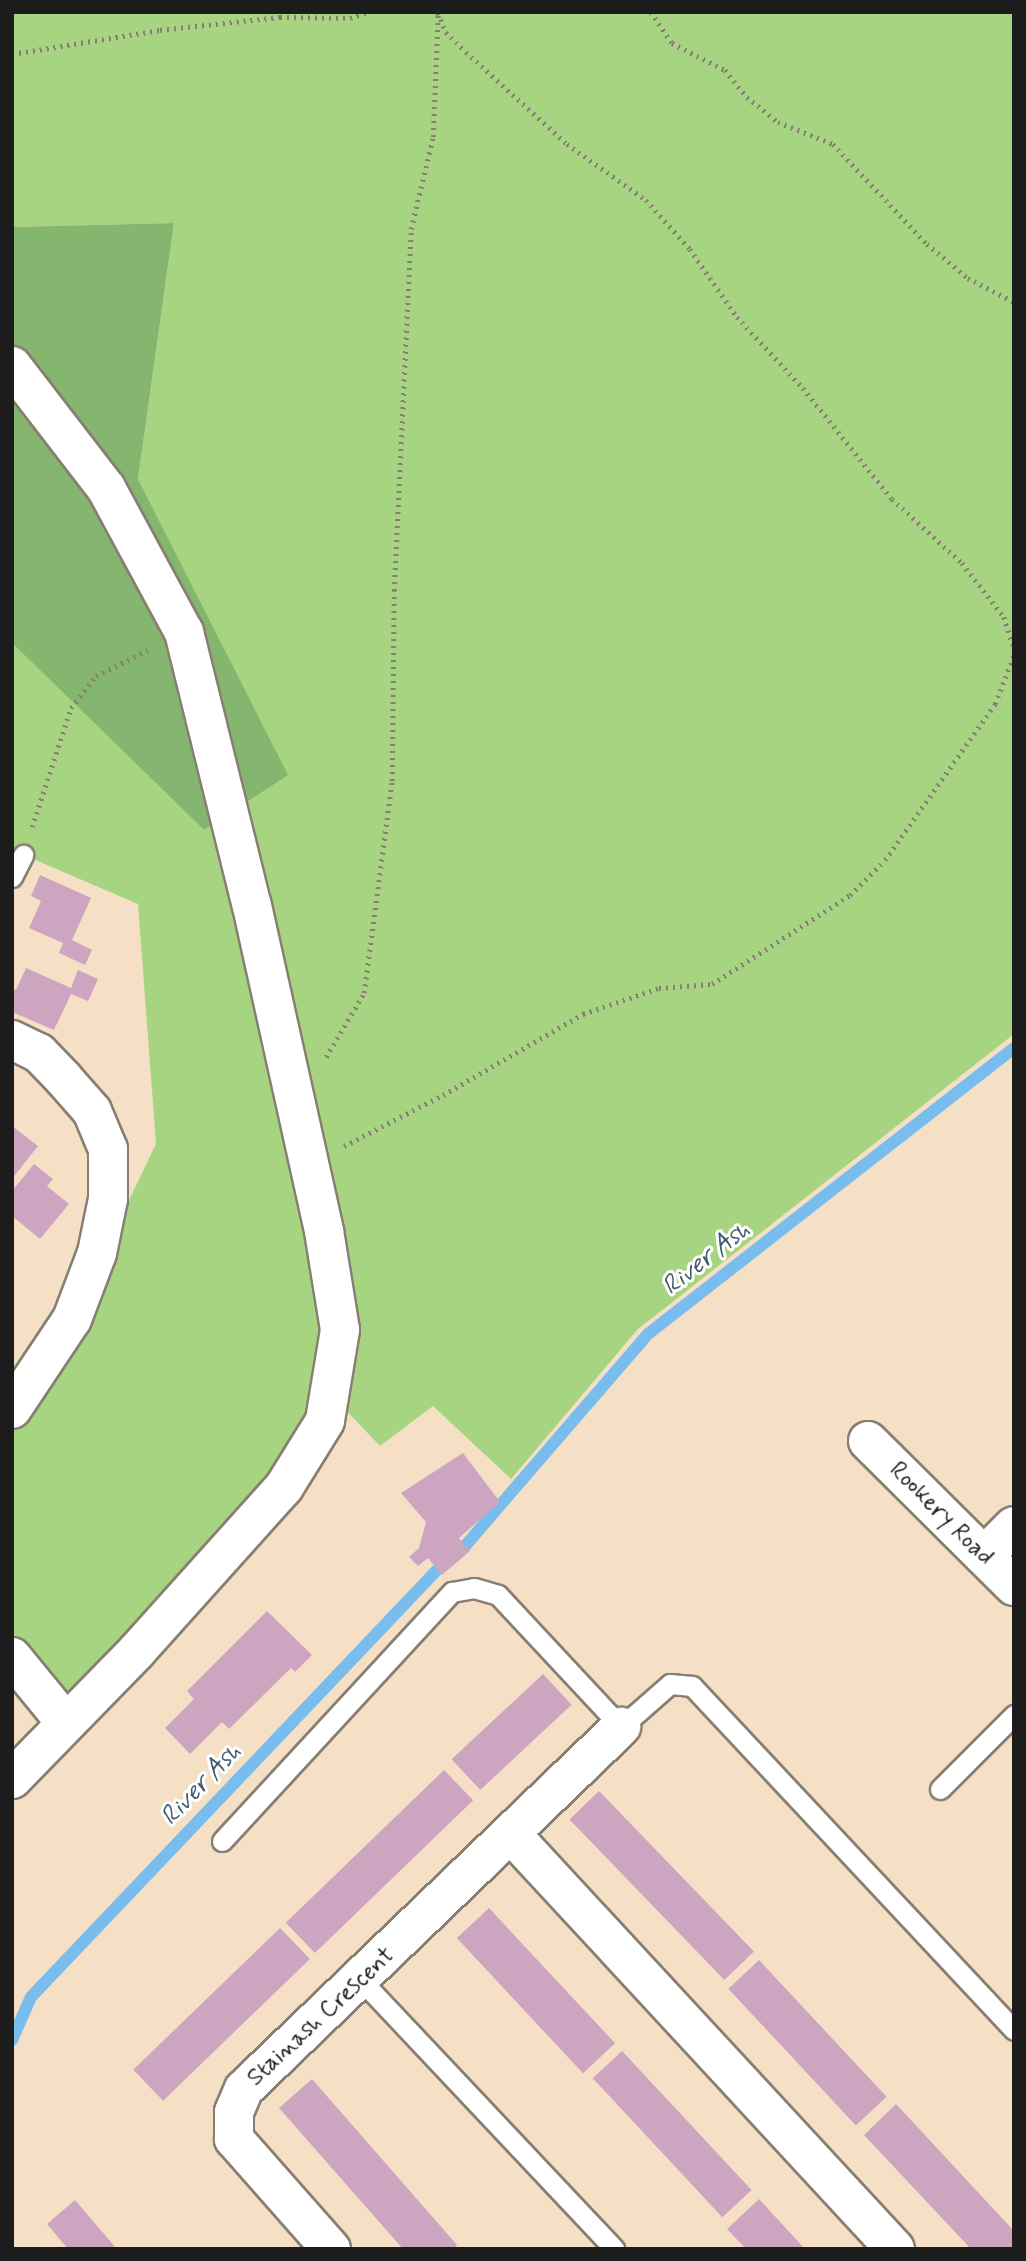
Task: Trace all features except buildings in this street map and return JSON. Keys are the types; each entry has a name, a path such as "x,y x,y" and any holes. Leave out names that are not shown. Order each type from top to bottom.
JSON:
{"street":[{"path":"12,366 106,488 184,632 294,1095 340,1330 326,1421 284,1487 137,1651 12,1779"},
{"path":"12,1040 39,1053 92,1111 108,1149 108,1199 97,1253 72,1320 12,1409"},
{"name":"Rookery Road","path":"868,1441 1014,1586"},
{"path":"984,1556 1014,1526"},
{"path":"12,1657 65,1723"},
{"name":"Stainash Crescent","path":"331,2249 234,2139 234,2112 244,2089 512,1835 621,1727"},
{"path":"512,1835 895,2249"}],"lane":[{"path":"12,877 23,855"},
{"path":"222,1841 452,1592 474,1588 498,1595 621,1727 670,1684 692,1686 1014,2030"},
{"path":"940,1789 1014,1715"},
{"path":"360,1979 614,2249"}],"path":[{"path":"12,54 160,30 280,18 350,18 368,12"},
{"path":"294,1095 321,1067 364,993 387,821 392,781 394,591 411,229 433,137 438,12 446,32 466,52 567,144 655,210 690,249 737,317 803,388 892,499 962,563 1004,617 1014,647"},
{"path":"651,12 672,43 725,70 747,97 778,122 833,144 927,244 968,278 1014,302"},
{"path":"30,832 71,708 96,676 184,632"},
{"path":"309,1164 443,1095 583,1014 659,988 712,984 850,895 885,860 995,704 1014,655"}],"green space":[{"path":"12,12 1014,12 1014,1034 638,1329 511,1479 433,1406 380,1446 322,1385 261,1512 66,1723 12,1632 12,1419 72,1319 156,1144 138,904 12,850 12,643 204,830 287,775 138,479 174,223 12,227"},
{"path":"174,223 138,479 288,775 204,830 12,643 12,227"}],"waterway":[{"name":"River Ash","path":"465,1546 648,1334 1014,1048"},
{"name":"River Ash","path":"12,2040 31,1997 437,1570"}]}
